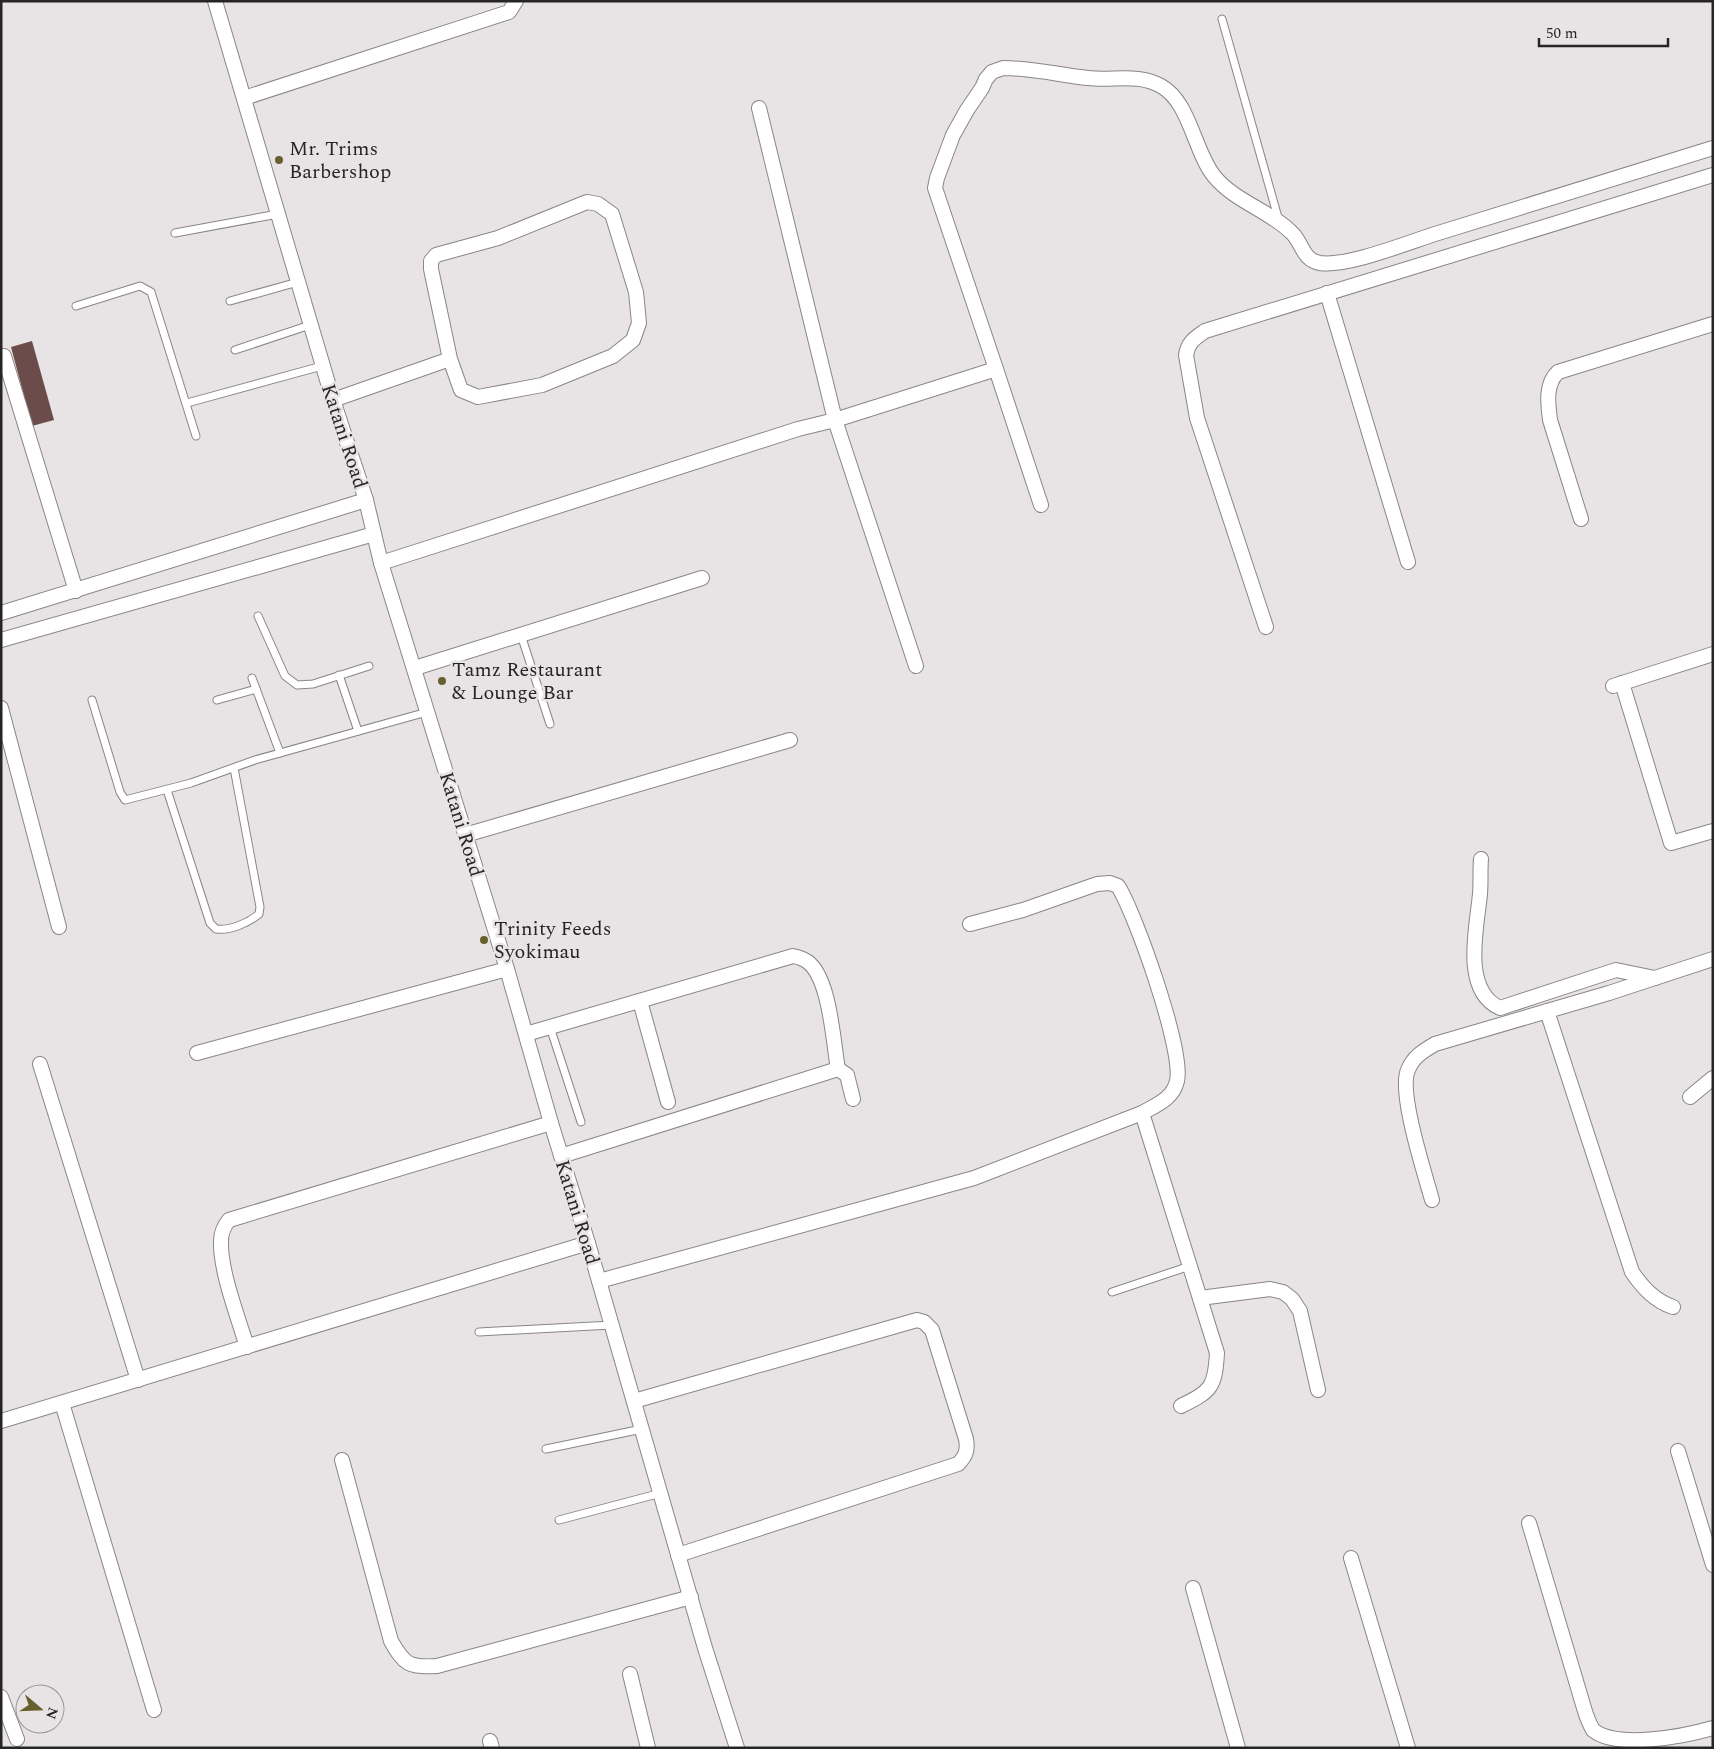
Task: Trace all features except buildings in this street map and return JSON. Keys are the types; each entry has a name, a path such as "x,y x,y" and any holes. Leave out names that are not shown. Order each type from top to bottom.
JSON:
{"street":[{"name":"Katani Road","path":"215,1 322,366 366,500 381,563 507,969 550,1123 588,1243 705,1648 737,1748"},
{"path":"244,98 509,12 516,1"},
{"path":"1041,505 935,188 953,135 992,72 1003,68 1018,68 1091,78 1138,78 1162,86 1180,106 1199,151 1214,177 1294,235 1310,259 1334,264 1713,148"},
{"path":"759,108 835,420 916,666"},
{"path":"1266,627 1197,418 1186,355 1187,346 1205,331 1713,174"},
{"path":"587,202 598,204 612,214 636,292 639,323 633,340 613,356 542,385 478,397 461,390 450,360 431,269 431,261 436,255 498,238 587,202"},
{"path":"1327,293 1408,562"},
{"path":"1581,519 1550,420 1548,404 1552,378 1558,372 1713,324"},
{"path":"4,356 76,591"},
{"path":"333,400 450,360"},
{"path":"381,563 798,429 835,420 996,368"},
{"path":"1,614 366,500"},
{"path":"1,640 374,534"},
{"path":"414,668 702,578"},
{"path":"1713,654 1618,684 1672,843 1713,831"},
{"path":"1,708 59,927"},
{"path":"465,835 790,740"},
{"path":"1481,859 1480,895 1474,930 1474,962 1480,986 1490,1003 1500,1008 1616,970 1656,978"},
{"path":"599,1281 974,1178 1142,1113 1167,1098 1177,1082 1178,1062 1146,951 1118,886 1110,883 1097,884 1023,910 970,924"},
{"path":"526,1034 793,956 807,961 817,972 823,987 838,1069 847,1075 853,1099"},
{"path":"1432,1200 1407,1103 1407,1072 1416,1056 1435,1044 1656,978 1713,959"},
{"path":"197,1053 507,969"},
{"path":"640,1001 668,1102"},
{"path":"1547,1011 1632,1272 1662,1304 1673,1307"},
{"path":"40,1064 138,1380"},
{"path":"561,1156 838,1069"},
{"path":"1690,1096 1713,1078"},
{"path":"1142,1113 1217,1354 1216,1375 1212,1385 1203,1395 1181,1406"},
{"path":"247,1347 223,1261 220,1240 223,1227 229,1220 550,1123"},
{"path":"1,1421 588,1243"},
{"path":"1200,1298 1270,1289 1288,1295 1300,1311 1318,1390"},
{"path":"634,1401 917,1320 924,1322 932,1330 966,1439 965,1458 958,1464 678,1555"},
{"path":"62,1403 154,1710"},
{"path":"1678,1451 1713,1565"},
{"path":"342,1460 391,1641 400,1657 407,1664 421,1667 437,1666 691,1597"},
{"path":"1529,1523 1584,1708 1593,1731 1609,1742 1627,1747 1651,1746 1713,1728"},
{"path":"1351,1558 1408,1748"},
{"path":"1193,1588 1238,1748"},
{"path":"630,1674 648,1748"},
{"path":"1,1697 17,1739"}],"lane":[{"path":"1222,20 1280,224"},
{"path":"175,233 278,214"},
{"path":"230,301 298,282"},
{"path":"76,306 140,286 151,292 196,436"},
{"path":"235,350 310,326"},
{"path":"187,404 322,366"},
{"path":"258,616 285,676 297,685 313,684 369,666"},
{"path":"521,634 550,724"},
{"path":"339,675 358,731"},
{"path":"252,678 280,753"},
{"path":"217,700 256,689"},
{"path":"92,700 120,792 125,800 167,790 280,753 428,712"},
{"path":"167,790 210,922 216,929 224,930 251,920 259,914 260,907 234,768"},
{"path":"550,1027 581,1122"},
{"path":"1112,1292 1190,1266"},
{"path":"479,1332 612,1325"},
{"path":"546,1449 642,1429"},
{"path":"559,1520 661,1493"}],"place":[{"name":"Mr. Trims Barbershop","path":"279,160"},
{"name":"Tamz Restaurant & Lounge Bar","path":"442,681"},
{"name":"Trinity Feeds Syokimau","path":"484,940"}]}
